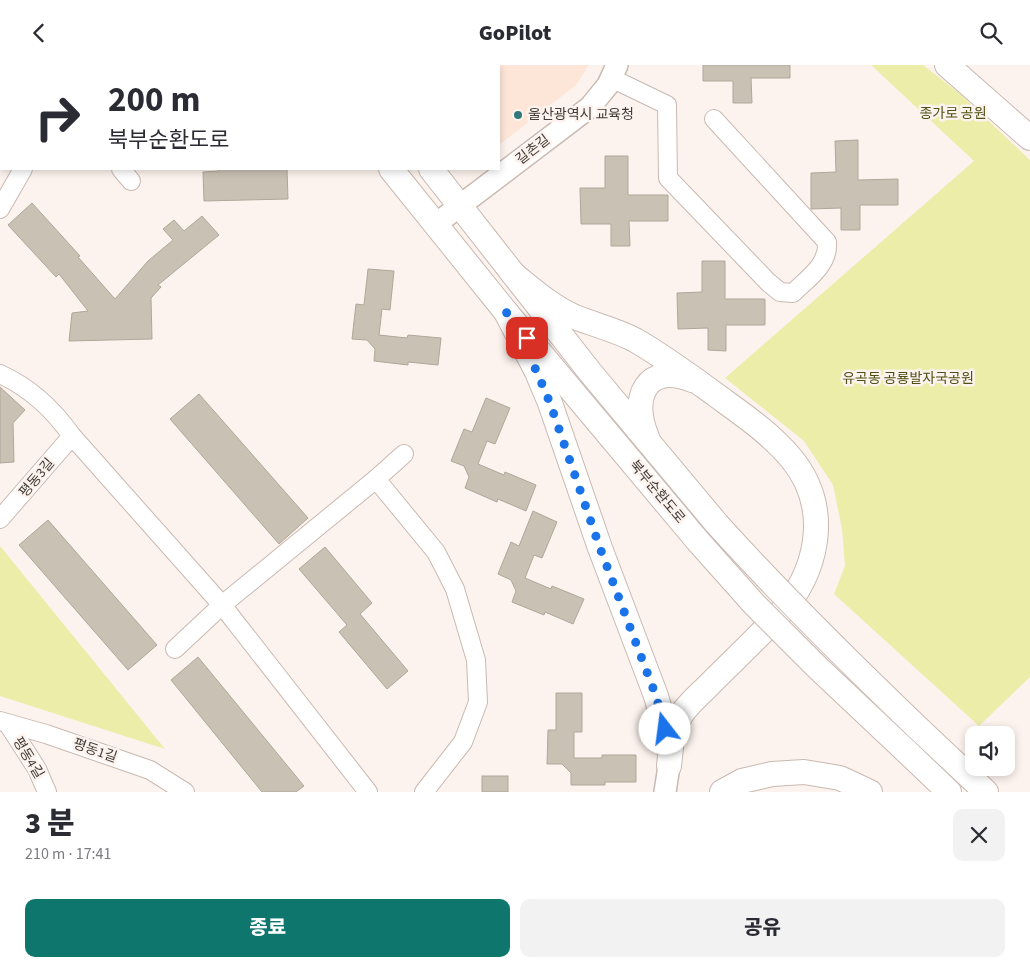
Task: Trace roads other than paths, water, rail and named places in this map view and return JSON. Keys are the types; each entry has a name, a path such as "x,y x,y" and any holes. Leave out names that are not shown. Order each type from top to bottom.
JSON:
{"main road":[{"path":"947,65 1030,138"},
{"name":"북부순환도로","path":"392,170 506,312 697,540 754,604 818,668 949,792"},
{"name":"북부순환도로","path":"432,170 590,373 717,524 773,587 986,792"},
{"path":"513,274 557,307 632,339 655,352 698,382 766,434 792,459 802,474 810,492 815,513 816,546 804,579 778,616 680,715 671,744 669,766"},
{"path":"506,312 534,365 550,403 600,548 656,696 667,740 669,766"},
{"path":"652,446 640,417 640,404 646,386 661,375 672,374 698,382"},
{"path":"722,792 742,781 772,774 804,772 840,778 870,792"}],"street":[{"path":"614,71 667,105 668,178 768,282 780,291 793,293 824,262 828,250 827,243 714,119"},
{"name":"길촌길","path":"436,224 590,107 608,85 614,71"},
{"path":"667,124 680,137"},
{"path":"0,209 22,170"},
{"path":"0,374 18,382 43,401 222,605 368,792"},
{"name":"평동3길","path":"0,519 72,436"},
{"path":"175,649 222,605 404,454"},
{"path":"376,479 436,552 455,589 476,660 478,702 463,742 424,792"},
{"name":"평동4길","path":"4,723 37,769 48,792"},
{"name":"평동1길","path":"4,723 46,734 150,770 185,792"},
{"path":"665,792 669,766"}],"place":[{"name":"울산광역시 교육청","path":"518,115"}],"park label":[{"name":"종가로 공원","path":"953,114"},
{"name":"유곡동 공룡발자국공원","path":"908,379"}]}
